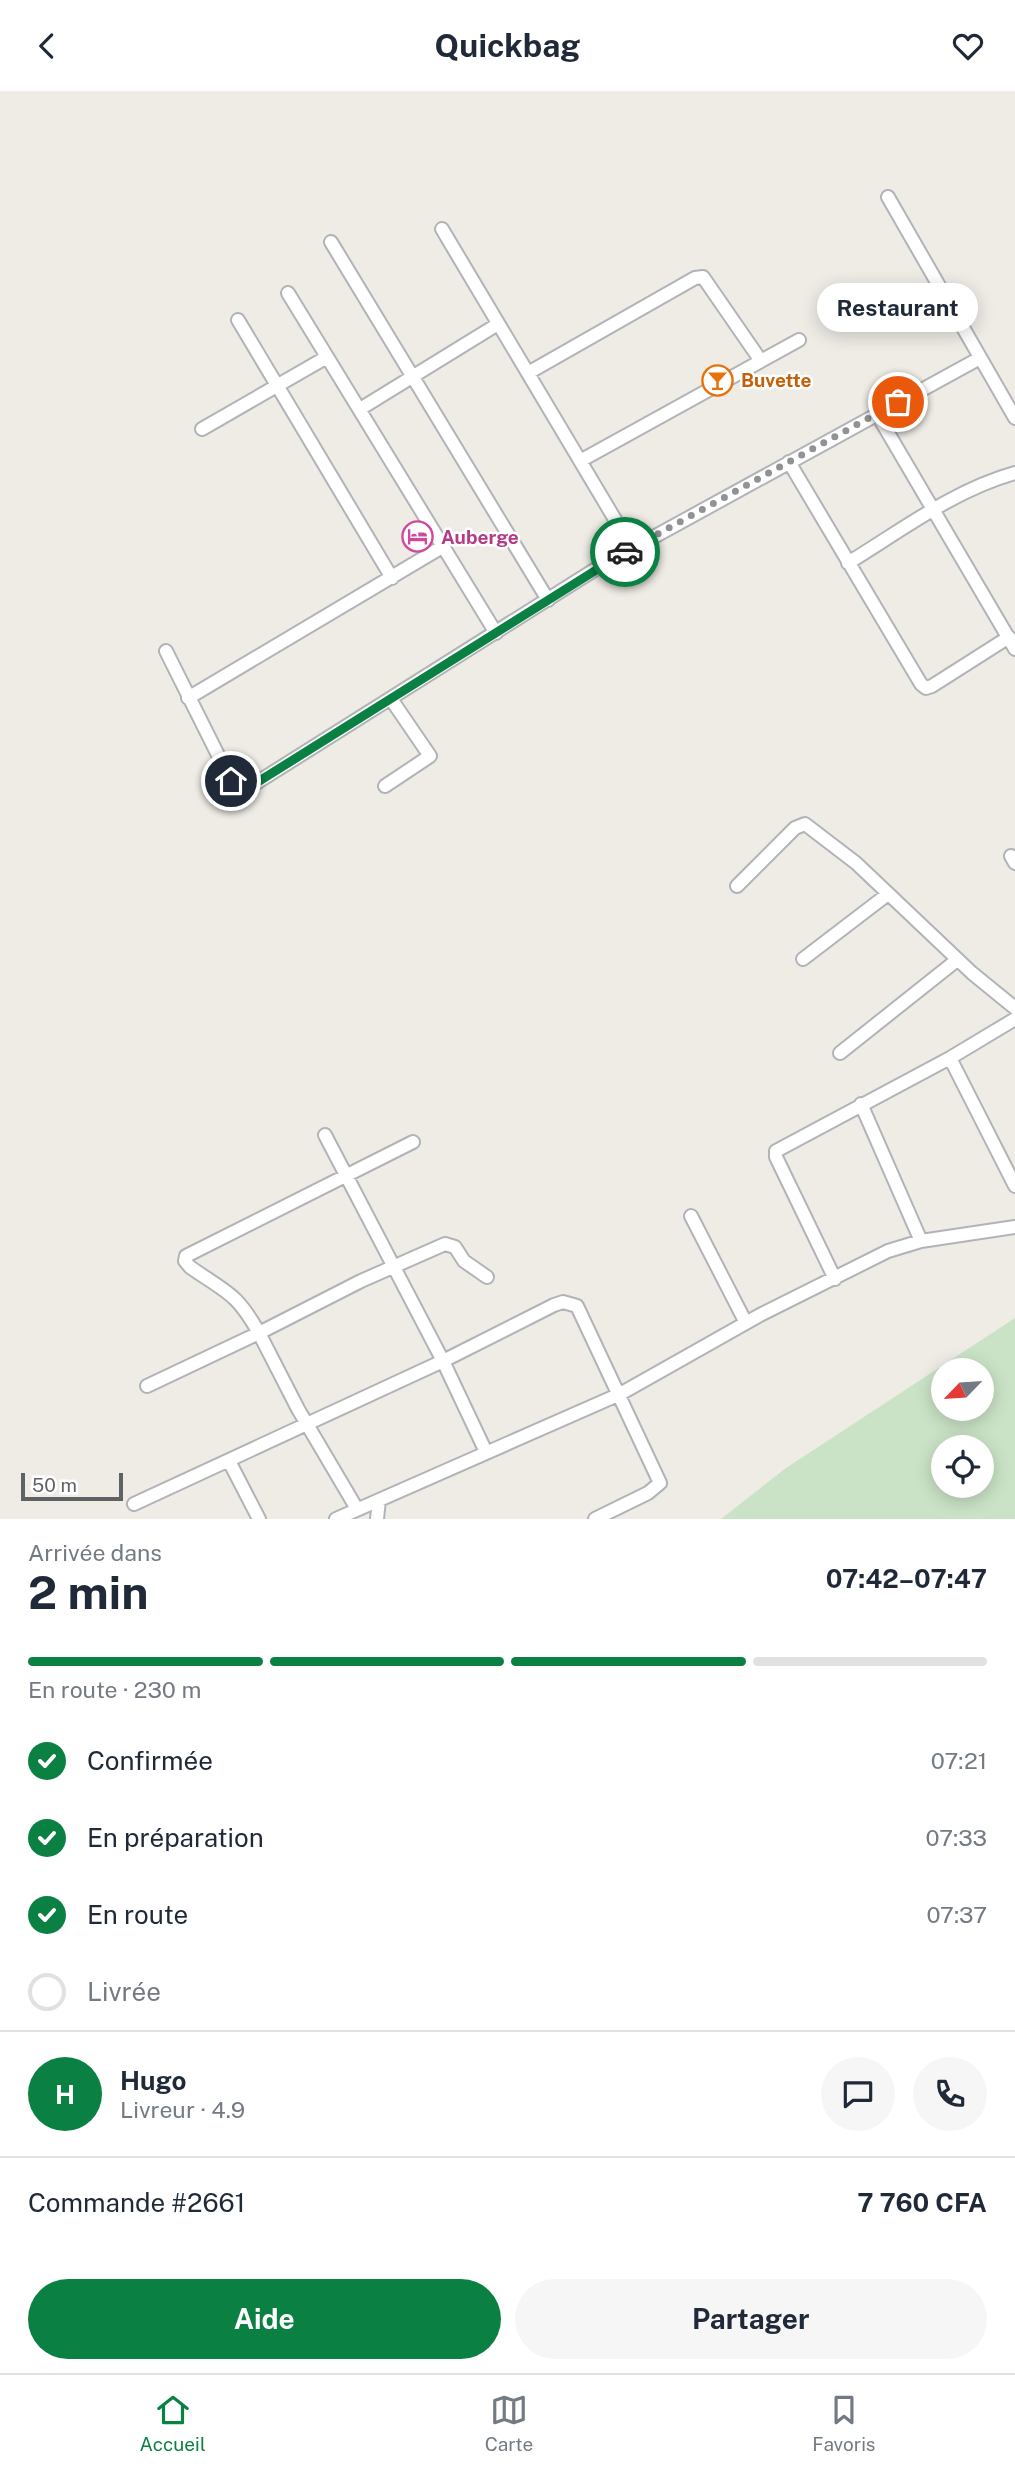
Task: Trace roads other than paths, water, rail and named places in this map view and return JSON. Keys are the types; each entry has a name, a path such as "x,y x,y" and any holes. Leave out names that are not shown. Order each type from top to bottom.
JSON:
{"street":[{"path":"888,197 1015,418"},
{"path":"442,229 632,548"},
{"path":"331,242 548,600"},
{"path":"528,373 695,278 703,277 761,362"},
{"path":"288,293 496,633"},
{"path":"238,320 391,578"},
{"path":"360,409 498,324"},
{"path":"580,461 799,340"},
{"path":"202,429 327,357"},
{"path":"166,652 231,781 242,788 253,785 632,548 980,358"},
{"path":"789,462 926,688 1012,643 935,508 877,414"},
{"path":"848,563 935,508 984,484 1015,473"},
{"path":"188,698 442,547"},
{"path":"385,786 430,755 391,699"},
{"path":"737,886 795,828 806,824 856,863 957,960 1015,1008"},
{"path":"803,959 888,894"},
{"path":"841,1053 957,960"},
{"path":"835,1279 776,1157 776,1150 950,1058 1015,1019"},
{"path":"950,1058 1015,1186"},
{"path":"861,1104 921,1241"},
{"path":"325,1135 443,1361 486,1452"},
{"path":"357,1509 308,1426 259,1333 236,1298 185,1261 186,1256 413,1142"},
{"path":"691,1216 746,1323"},
{"path":"336,1519 620,1394 746,1323 888,1251 921,1241 1015,1227"},
{"path":"148,1386 393,1266 445,1244 455,1247 464,1261 487,1277"},
{"path":"134,1504 308,1426 554,1305 569,1303 577,1306 660,1483 648,1493 596,1519"},
{"path":"229,1461 258,1519"},
{"path":"377,1519 379,1500"}],"place":[{"name":"Buvette","path":"718,380"},
{"name":"Restaurant","path":"898,402"},
{"name":"Auberge","path":"418,537"}]}
